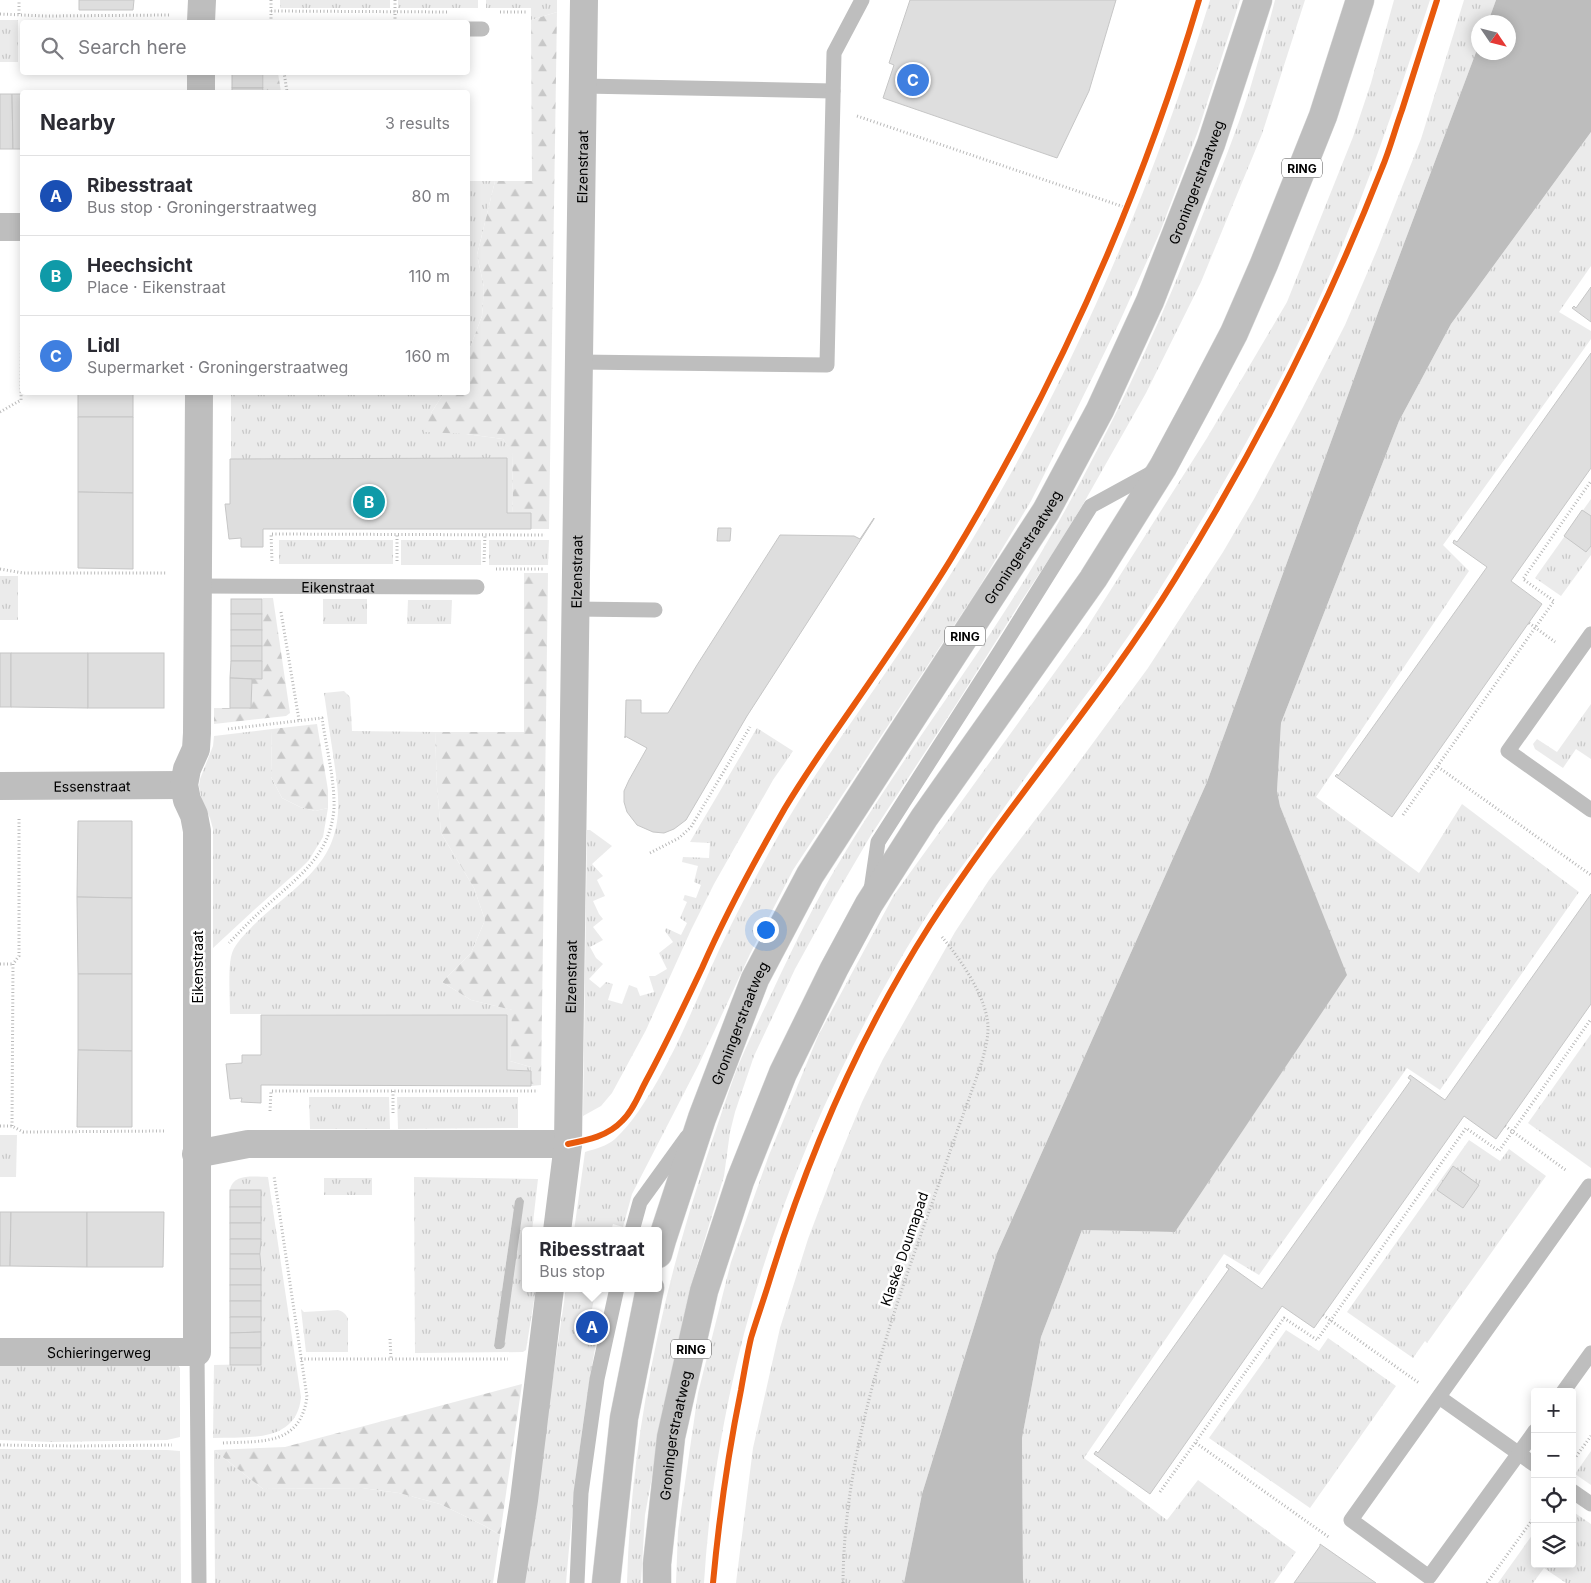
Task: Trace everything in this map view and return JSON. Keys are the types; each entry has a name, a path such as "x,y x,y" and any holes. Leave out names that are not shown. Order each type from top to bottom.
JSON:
{"main road":[{"name":"Elzenstraat","path":"568,1144 584,0"},
{"name":"Groningerstraatweg","path":"662,1242 702,1118 755,979 810,875 1046,511 1100,410 1150,301 1212,144 1258,0"},
{"name":"Groningerstraatweg","path":"657,1583 657,1564 671,1437 704,1291 740,1181 783,1073 834,969 869,904 930,810 1093,579 1163,466 1199,400 1234,332 1264,264 1323,116 1360,0"},
{"path":"201,75 201,90"},
{"path":"0,227 20,227"},
{"path":"184,785 187,769 196,749 197,732 199,395"},
{"name":"Eikenstraat","path":"184,785 197,831 197,1352"},
{"name":"Essenstraat","path":"10,786 184,785"},
{"path":"196,1143 568,1144 558,1227"},
{"path":"511,1583 524,1500 549,1292"},
{"path":"606,1583 624,1418 649,1292"},
{"name":"Schieringerweg","path":"0,1352 197,1352"}],"lane":[{"path":"579,362 827,365 834,53 862,0"},
{"path":"582,86 833,92"},
{"name":"Groningerstraatweg","path":"869,904 878,842 1091,506 1163,466"},
{"name":"Eikenstraat","path":"198,579 275,586 477,587"},
{"path":"575,609 655,610"},
{"path":"1591,634 1508,751 1591,810"},
{"name":"Groningerstraatweg","path":"633,1227 640,1202 702,1118"},
{"path":"1534,1433 1430,1577 1351,1520 1590,1187"},
{"path":"576,1583 582,1483 597,1379 616,1292"},
{"path":"197,1352 199,1583"},
{"path":"1566,1388 1591,1353"},
{"path":"1439,1397 1531,1462"},
{"path":"1576,1494 1591,1504"}],"path":[{"path":"19,0 19,14"},
{"path":"271,0 272,20"},
{"path":"394,0 394,20"},
{"path":"271,11 453,12"},
{"path":"0,14 45,16 201,12"},
{"path":"491,12 527,12"},
{"path":"284,75 287,90"},
{"path":"833,108 1127,208"},
{"path":"1123,217 1130,199"},
{"path":"0,412 21,400 21,395"},
{"path":"1403,815 1554,601 1523,578 1591,481"},
{"path":"299,720 279,598 275,586 271,534 576,535"},
{"path":"0,569 23,573 198,579"},
{"path":"197,732 322,718 334,808 328,838 322,851 308,868 258,914 213,961 197,962"},
{"path":"650,853 679,838 690,826 750,727"},
{"path":"1438,767 1591,875"},
{"path":"10,786 19,956 13,964 12,1126"},
{"path":"0,964 13,964"},
{"path":"1160,1492 1284,1318 1316,1340 1466,1128 1499,1151 1591,1019"},
{"path":"252,1144 252,1115 270,1116 271,1091 568,1091"},
{"path":"0,1126 12,1126 23,1132 196,1143"},
{"path":"1505,1126 1590,1187"},
{"path":"1324,1315 1439,1397"},
{"path":"390,1339 391,1359"},
{"path":"301,1359 541,1359"},
{"path":"1576,1457 1591,1436"},
{"path":"1196,1443 1334,1540"},
{"path":"1487,1583 1531,1522"}],"green space":[{"path":"280,0 390,0 390,8 280,8"},
{"path":"398,0 478,0 478,8 398,8"},
{"path":"486,0 557,0 557,12 531,20 531,8 486,8"},
{"path":"1210,0 1240,0 1198,131 1160,232 1120,321 1031,501 978,589 793,870 750,954 699,1064 632,1194 623,1227 613,1224 612,1227 575,1227 585,1152 605,1145 615,1139 633,1119 658,1080 675,1048 732,923 786,822 952,572 990,510 1034,431 1093,311 1120,250 1145,188 1190,63"},
{"path":"1275,0 1305,0 1262,134 1201,282 1146,393 1082,506 871,835 833,900 795,969 754,1056 735,1112 730,1132 724,1176 690,1288 670,1379 645,1515 641,1583 627,1583 635,1470 643,1414 665,1303 695,1195 741,1059 821,894 874,807 1015,595 1065,510 1109,427 1168,300 1239,123"},
{"path":"1394,0 1430,0 1347,234 1329,278 1288,364 1220,489 1157,594 1112,660 1040,757 921,925 877,1000 837,1078 802,1159 772,1241 746,1325 727,1410 712,1496 704,1583 676,1583 678,1531 698,1393 731,1262 769,1155 818,1036 894,895 1086,629 1207,438 1287,302 1353,137 1371,83"},
{"path":"1464,0 1496,0 1491,15 1471,15 1471,60 1473,60 1379,310 1207,782 997,1253 922,1494 904,1583 736,1583 753,1448 780,1328 808,1239 862,1102 883,1059 955,932 989,880 1148,668 1223,552 1254,499 1345,325 1421,139"},
{"path":"557,12 549,529 531,529 531,513 512,513 512,452 503,439 466,434 424,432 431,413 443,395 470,395 470,348 482,316 484,287 477,255 495,181 532,181 531,20"},
{"path":"0,20 18,20 18,62 0,62"},
{"path":"264,75 278,75 281,90 264,90"},
{"path":"1591,132 1591,266 1559,312 1591,331 1591,339 1443,545 1469,571 1316,797 1419,873 1462,804 1579,892 1440,1090 1407,1068 1259,1275 1224,1254 1084,1458 1167,1520 1198,1480 1296,1552 1274,1583 1023,1583 1022,1438 1041,1337 1082,1230 1175,1232 1346,975 1280,806 1277,791 1281,723 1399,421 1451,324"},
{"path":"470,181 495,181 477,255 484,287 482,316 470,348"},
{"path":"231,395 443,395 431,413 466,434 503,439 512,451 512,513 507,513 507,458 231,459"},
{"path":"1591,499 1591,555 1561,596 1535,578"},
{"path":"279,540 393,540 393,564 279,564"},
{"path":"401,540 481,540 481,565 401,565"},
{"path":"489,540 549,540 548,565 489,565"},
{"path":"524,573 548,573 541,1085 531,1086 531,1067 510,1061 512,1010 471,1000 442,982 471,953 485,920 474,888 441,833 435,732 524,732"},
{"path":"0,576 18,576 18,620 0,620"},
{"path":"263,598 273,598 290,713 286,716 214,724 214,708 251,708 252,679 262,679"},
{"path":"323,599 367,599 367,624 323,624"},
{"path":"408,600 452,600 451,624 407,624"},
{"path":"344,691 350,697 352,731 435,732 441,833 474,888 485,920 471,953 442,982 471,1000 513,1010 510,1061 531,1067 531,1071 507,1070 507,1015 230,1014 230,963 236,945 260,919 307,877 326,854 332,841 337,820 338,798 324,693"},
{"path":"1591,704 1591,759 1576,749 1563,768 1535,749 1533,744 1537,739 1557,752"},
{"path":"317,724 328,790 328,808 315,811 300,807 282,798 271,777 272,729"},
{"path":"757,728 793,751 773,780 714,884 646,1030 612,1093 601,1106 583,1116 587,830 590,830 612,846 592,864 603,876 597,880 605,896 593,901 603,919 593,927 603,940 590,947 596,958 603,964 589,979 600,988 606,982 613,984 608,1000 622,1004 629,985 637,988 640,996 654,992 649,976 655,976 667,969 659,953 673,942 665,931 666,928 681,935 687,923 680,918 687,902 683,900 685,895 696,898 701,885 694,882 698,866 682,862 683,857 709,858 710,843 690,842"},
{"path":"272,729 271,777 282,798 300,807 315,811 328,808 323,837 309,860 213,948 213,829 202,801 199,786 200,779 213,746 214,736"},
{"path":"1591,1034 1591,1168 1528,1123"},
{"path":"309,1097 389,1097 390,1129 310,1129"},
{"path":"397,1097 518,1097 518,1128 398,1129"},
{"path":"0,1135 17,1135 16,1177 0,1177"},
{"path":"1469,1140 1500,1161 1509,1149 1546,1176 1427,1343 1425,1341 1413,1358 1347,1312"},
{"path":"268,1177 301,1397 298,1412 290,1423 281,1430 269,1434 241,1438 213,1438 214,1365 261,1364 261,1191 230,1190 235,1181 240,1178"},
{"path":"414,1177 538,1179 532,1227 522,1227 522,1292 535,1292 526,1350 523,1352 415,1353","holes":["515,1201 496,1349 494,1346"]},
{"path":"324,1178 372,1178 372,1195 324,1195"},
{"path":"565,1292 595,1292 588,1330 598,1333 587,1395 566,1583 523,1583"},
{"path":"301,1309 304,1312 338,1310 344,1313 348,1319 348,1352 306,1352"},
{"path":"1286,1330 1319,1351 1328,1338 1396,1386 1310,1508 1209,1438"},
{"path":"0,1364 178,1365 180,1368 180,1437 167,1440 52,1442 0,1440"},
{"path":"522,1384 500,1535 440,1504 399,1493 362,1488 263,1489 214,1450 285,1447"},
{"path":"0,1449 180,1451 181,1583 0,1583"},
{"path":"214,1450 263,1489 362,1488 399,1493 440,1504 500,1535 493,1583 215,1583"},
{"path":"1591,1451 1591,1485 1576,1475"},
{"path":"1576,1514 1591,1524 1591,1583 1566,1583 1544,1568 1576,1568"},
{"path":"1531,1537 1531,1568 1544,1568 1533,1583 1498,1583"}],"shaded area":[{"path":"1496,0 1591,0 1591,132 1451,324 1399,421 1281,723 1277,791 1280,806 1347,975 1175,1232 1082,1230 1041,1337 1022,1438 1023,1583 904,1583 922,1494 997,1253 1207,782 1379,310 1473,60 1516,60 1516,15 1491,15"},
{"path":"521,1197 524,1201 504,1347 496,1349 494,1346 515,1201"}],"building":[{"path":"79,0 134,0 133,10 79,10"},
{"path":"910,0 1116,0 1089,91 1057,158 883,98 894,65 889,63"},
{"path":"232,75 263,75 263,88 232,88"},
{"path":"232,88 263,88 263,90 232,90"},
{"path":"0,94 12,94 13,149 0,149"},
{"path":"12,94 20,94 20,149 13,149"},
{"path":"1591,287 1591,322 1572,308 1574,306 1576,308"},
{"path":"1591,353 1591,468 1511,581 1542,604 1392,817 1335,776 1337,774 1338,776 1487,567 1453,543 1454,540 1457,542"},
{"path":"78,395 133,395 133,417 78,417"},
{"path":"78,417 133,417 133,493 78,492"},
{"path":"507,458 507,513 531,513 531,529 263,529 263,547 241,547 241,538 229,539 225,504 230,504 230,459"},
{"path":"78,492 133,493 133,569 78,568"},
{"path":"1582,510 1591,516 1591,546 1586,552 1564,536"},
{"path":"874,518 747,716 686,820 674,829 664,833 653,832 637,825 627,812 624,802 624,791 647,748 625,736 626,700 641,700 641,713 668,713 780,535 854,536 860,539"},
{"path":"718,528 731,528 730,541 717,541"},
{"path":"231,599 262,599 262,614 231,614"},
{"path":"231,614 262,614 262,630 231,630"},
{"path":"231,630 262,630 262,646 231,646"},
{"path":"231,646 262,646 262,661 231,661"},
{"path":"0,653 11,653 11,707 0,707"},
{"path":"11,653 88,653 88,708 11,707"},
{"path":"88,653 164,653 164,708 88,708"},
{"path":"231,661 262,661 262,679 230,678"},
{"path":"230,678 252,679 251,708 230,708"},
{"path":"78,821 132,821 132,898 77,897"},
{"path":"1591,894 1591,1004 1496,1139 1464,1116 1314,1328 1282,1306 1150,1494 1094,1454 1096,1451 1098,1453 1229,1269 1226,1267 1227,1264 1262,1289 1411,1080 1408,1078 1410,1075 1445,1100"},
{"path":"77,897 132,898 132,974 78,974"},
{"path":"78,974 132,974 132,1051 78,1050"},
{"path":"261,1015 507,1015 507,1070 531,1071 531,1086 261,1085 261,1103 241,1102 242,1098 230,1099 226,1064 242,1063 242,1055 261,1055"},
{"path":"78,1050 132,1051 132,1127 77,1127"},
{"path":"1453,1166 1479,1185 1463,1208 1437,1190"},
{"path":"230,1190 261,1190 261,1207 230,1207"},
{"path":"230,1207 261,1207 261,1223 230,1223"},
{"path":"0,1212 11,1212 10,1266 0,1266"},
{"path":"11,1212 87,1212 87,1267 10,1266"},
{"path":"87,1212 164,1212 163,1267 87,1267"},
{"path":"230,1223 261,1223 261,1239 230,1239"},
{"path":"230,1239 261,1239 260,1254 230,1254"},
{"path":"230,1254 260,1254 261,1269 230,1269"},
{"path":"230,1269 261,1269 261,1285 230,1285"},
{"path":"230,1285 261,1285 261,1301 230,1301"},
{"path":"230,1301 261,1301 261,1317 230,1317"},
{"path":"230,1317 261,1317 261,1332 230,1333"},
{"path":"261,1332 261,1348 230,1348 230,1333"},
{"path":"230,1348 261,1348 261,1365 230,1365"},
{"path":"1320,1544 1376,1583 1294,1583"}],"cycle path":[{"path":"568,1144 604,1134 626,1117 636,1102 731,907 785,808 924,601 990,493 1061,357 1123,217 1151,145 1199,0"},
{"path":"713,1583 728,1462 751,1338 801,1187 838,1097 881,1009 930,925 959,881 1116,667 1175,579 1234,480 1288,378 1360,221 1388,154 1437,0"}],"place":[{"name":"Lidl","path":"913,80"},
{"name":"Heechsicht","path":"369,502"},
{"name":"Ribesstraat","path":"592,1327"}]}
